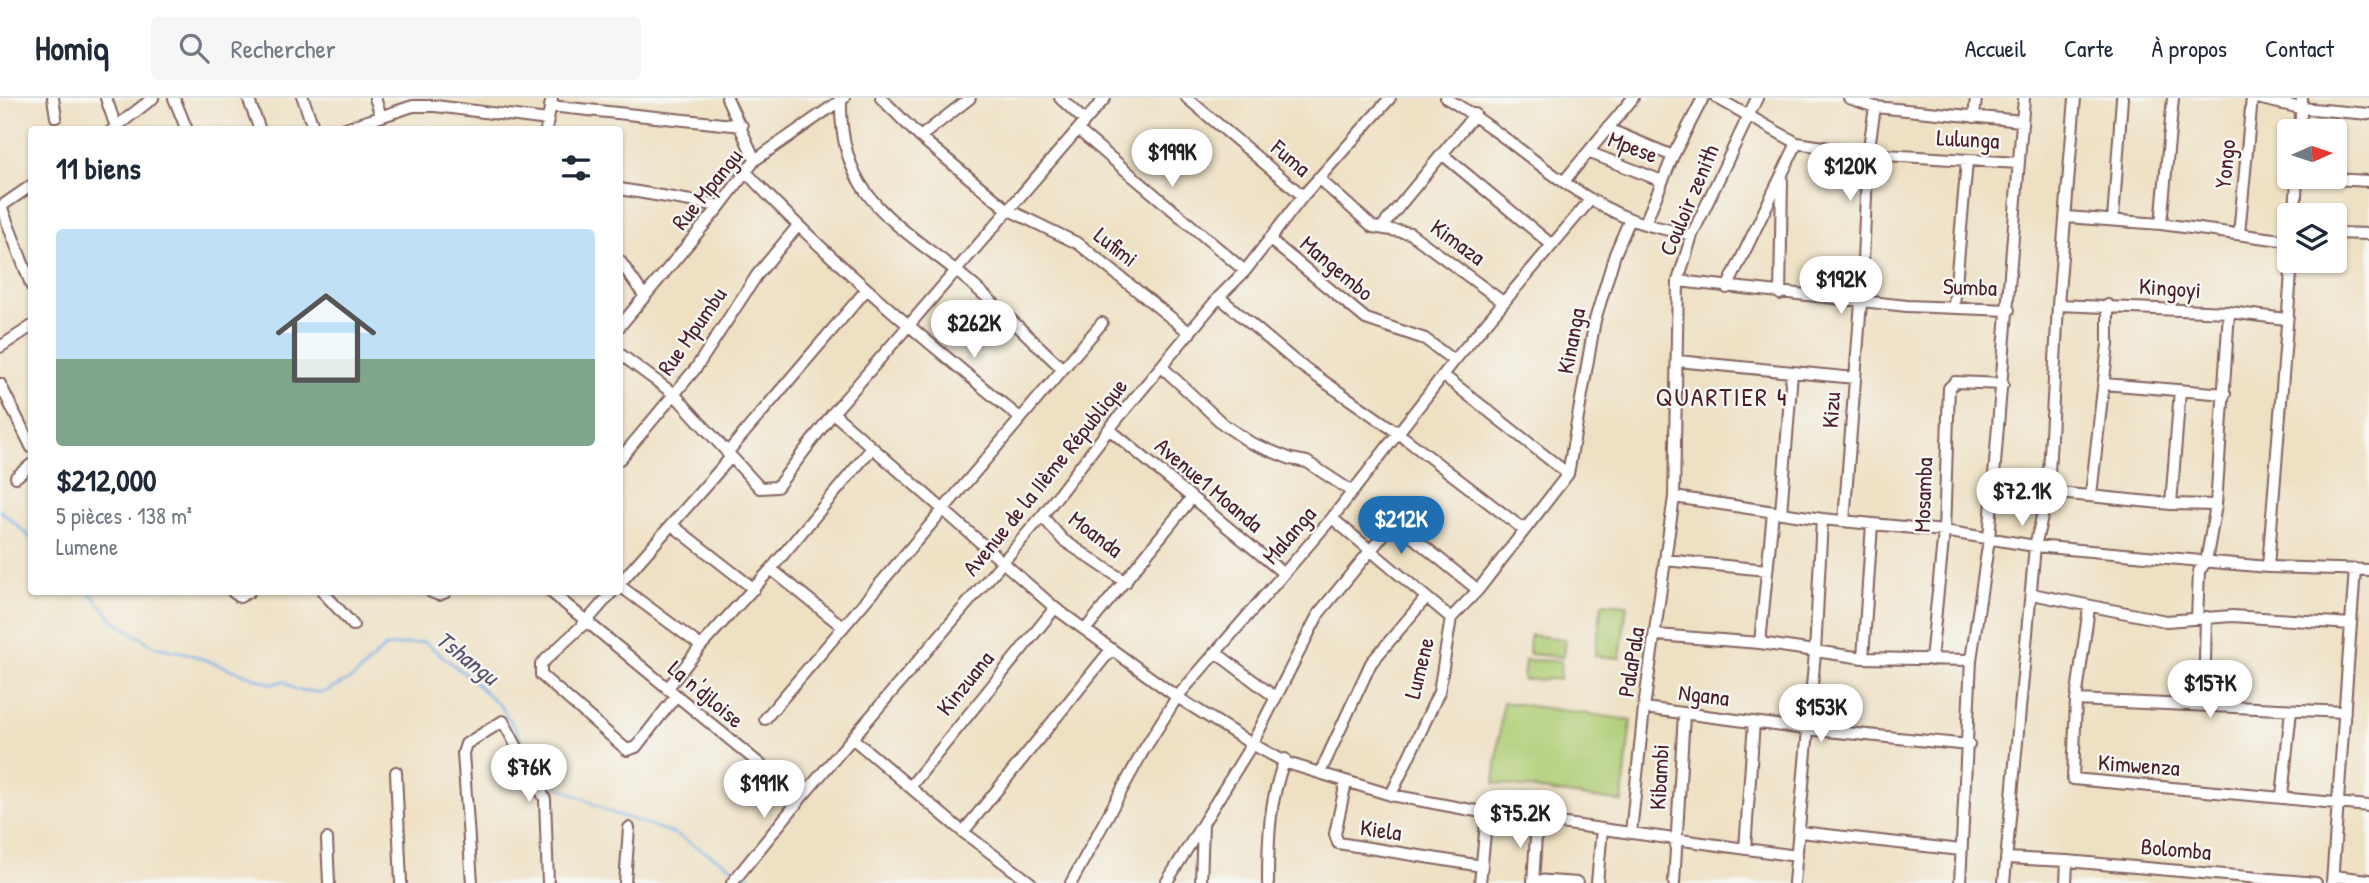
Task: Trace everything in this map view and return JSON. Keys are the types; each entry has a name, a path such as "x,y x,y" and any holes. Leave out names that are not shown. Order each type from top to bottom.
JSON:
{"street":[{"path":"52,98 56,117"},
{"path":"106,98 114,126"},
{"path":"119,126 153,98"},
{"path":"174,98 185,126"},
{"path":"248,98 258,126"},
{"path":"303,98 313,126"},
{"path":"375,98 382,116"},
{"path":"727,98 742,126 755,160"},
{"name":"Lufimi","path":"881,98 920,136 1007,209 1079,244 1190,333"},
{"path":"920,136 970,98"},
{"path":"1060,98 1082,126 1245,271"},
{"path":"623,356 674,394 760,488 777,487 833,413 1105,98"},
{"name":"Fuma","path":"1187,98 1303,196"},
{"name":"Avenue de la IIème République","path":"732,883 800,798 1004,562 1109,429 1219,297 1245,271 1318,178 1390,98"},
{"path":"1446,98 1475,114 1591,199 1630,219 1692,235"},
{"name":"Mpese","path":"1565,180 1633,98"},
{"name":"Mpese","path":"1645,223 1673,156 1703,98"},
{"name":"Lulunga","path":"1717,98 1797,143 1868,154 2019,163"},
{"name":"Couloir zenith","path":"1678,281 1692,235 1757,98"},
{"path":"1849,98 1875,107 2022,121"},
{"path":"1974,117 1976,98"},
{"path":"1960,883 1969,745 1971,660 1989,539 2024,98"},
{"path":"2004,883 2035,547 2048,492 2058,304 2075,98"},
{"path":"2113,220 2122,98"},
{"path":"2161,223 2173,98"},
{"name":"Yongo","path":"2239,234 2255,98 2369,114"},
{"path":"2350,112 2351,98"},
{"path":"843,99 842,133 854,171 879,211 928,253 955,270 1063,369"},
{"name":"Rue Mpangu","path":"623,322 755,160 843,99"},
{"path":"352,126 413,106 435,106 547,125 551,102 742,126"},
{"name":"Kizu","path":"1844,521 1861,302 1868,154 1875,107"},
{"path":"1382,227 1475,114"},
{"name":"Mpese","path":"1608,128 1673,156"},
{"path":"1727,288 1753,230 1782,180 1797,143"},
{"name":"Mpese","path":"1588,152 1662,181"},
{"path":"1442,154 1552,245"},
{"path":"1954,306 1967,161"},
{"path":"747,173 797,227 908,326 1020,418"},
{"name":"Kimaza","path":"1318,178 1373,228 1382,227 1410,233 1503,302"},
{"path":"1780,293 1782,180"},
{"path":"2347,180 2369,181"},
{"path":"28,188 1,207 28,277"},
{"path":"623,190 720,206"},
{"name":"Malanga","path":"1071,883 1142,753 1177,697 1332,518 1443,375 1591,199"},
{"path":"2066,217 2161,223 2277,239"},
{"name":"Kinanga","path":"1451,618 1478,590 1567,474 1595,320 1615,254 1630,219"},
{"name":"Rue Mpumbu","path":"623,455 711,348 720,328 757,275 797,227"},
{"path":"2347,233 2369,234"},
{"name":"Mangembo","path":"1269,239 1366,319 1425,339 1454,362"},
{"path":"623,265 645,296"},
{"path":"2268,567 2291,273"},
{"path":"1678,281 1674,497 1822,519 1944,531 2035,547 2268,567 2369,570"},
{"name":"Sumba","path":"1678,281 1861,302 2009,310"},
{"path":"623,581 867,289"},
{"path":"1219,297 1296,362 1398,433 1523,529"},
{"name":"Kingoyi","path":"2058,304 2229,312 2286,319"},
{"name":"Kingoyi","path":"2091,495 2104,384 2108,305"},
{"name":"Kingoyi","path":"2206,562 2216,505 2229,312"},
{"path":"765,719 940,510 1102,323"},
{"path":"0,347 28,329"},
{"path":"1677,361 1855,378"},
{"path":"1161,367 1223,424 1251,443 1291,459 1307,462 1351,491"},
{"name":"Kizu","path":"1777,512 1792,372"},
{"path":"1443,375 1567,474"},
{"name":"Mosamba","path":"1931,660 1944,531 1949,388 1955,382 2003,384"},
{"path":"0,384 28,440"},
{"path":"2104,384 2225,394"},
{"path":"2171,504 2180,390"},
{"path":"833,413 940,510 1055,608 1110,651 1252,744 1320,773 1391,794 1487,813 1797,856"},
{"name":"Avenue1 Moanda","path":"1109,429 1283,573"},
{"path":"609,595 586,622 541,664 539,670 541,675 621,747 632,751 701,646 754,589 872,448"},
{"path":"16,477 28,467"},
{"path":"2048,492 2171,504 2216,505"},
{"name":"PalaPala","path":"1631,833 1644,708 1657,635 1674,497"},
{"name":"Moanda","path":"1085,631 1191,499"},
{"path":"1760,643 1767,570 1777,512"},
{"name":"Moanda","path":"1042,516 1063,540 1126,582"},
{"name":"Lumene","path":"1332,518 1425,599 1451,618 1439,692 1391,794"},
{"path":"1794,883 1815,653 1822,519"},
{"path":"1166,883 1252,744 1319,613 1394,522 1478,590"},
{"path":"1863,658 1872,524"},
{"path":"672,525 754,589"},
{"path":"1665,561 1767,570"},
{"path":"2204,704 2199,571 2206,562"},
{"path":"771,569 843,628"},
{"path":"2355,569 2332,879 2369,880"},
{"path":"623,586 701,646"},
{"path":"2032,594 2063,598 2089,608 2166,621 2232,616 2351,624"},
{"path":"326,595 353,625"},
{"name":"La n'djloise","path":"554,595 800,798"},
{"name":"Lumene","path":"1320,773 1371,663 1396,630 1425,599"},
{"name":"Kinzuana","path":"910,787 1055,608"},
{"name":"Kimwenza","path":"2089,608 2076,700 2073,779 2369,806"},
{"path":"1657,635 1760,643 1863,658 1971,660"},
{"path":"963,832 1110,651"},
{"path":"1215,652 1275,697"},
{"path":"2076,700 2345,712"},
{"name":"Ngana","path":"1644,708 1806,729 1969,745"},
{"path":"2283,797 2291,710"},
{"name":"Kibambi","path":"1674,883 1684,714"},
{"path":"472,883 463,752 466,744 498,721 508,725 545,799 548,883"},
{"path":"1745,849 1754,722"},
{"path":"852,738 963,832 1031,883"},
{"path":"1268,883 1267,837 1277,779 1285,759"},
{"path":"396,772 401,883"},
{"name":"Kiela","path":"1346,782 1335,834 1338,843 1482,866"},
{"path":"1480,883 1487,813"},
{"path":"1537,820 1533,882 1578,883"},
{"path":"1201,883 1203,822"},
{"path":"625,883 629,828"},
{"path":"1597,883 1602,829"},
{"path":"1800,832 1961,850"},
{"path":"327,839 329,883"},
{"name":"Bolomba","path":"2006,859 2067,861 2316,883"},
{"path":"2066,883 2067,861"}],"green space":[{"path":"1602,603 1627,605 1620,658 1595,656"},
{"path":"1530,635 1565,639 1563,657 1529,654"},
{"path":"1525,660 1561,661 1560,679 1523,680"},
{"path":"1503,702 1631,720 1622,802 1494,783"}],"waterway":[{"name":"Tshangu","path":"0,510 28,535"},
{"name":"Tshangu","path":"92,595 117,623 156,647 186,653 272,684 284,681 294,689 323,693 353,678 385,647 424,642 469,677 502,708 539,767 556,785 612,813 673,833 737,870"},
{"name":"Tshangu","path":"743,874 762,883"}],"district":[{"name":"QUARTIER 4","path":"1722,397"}]}
